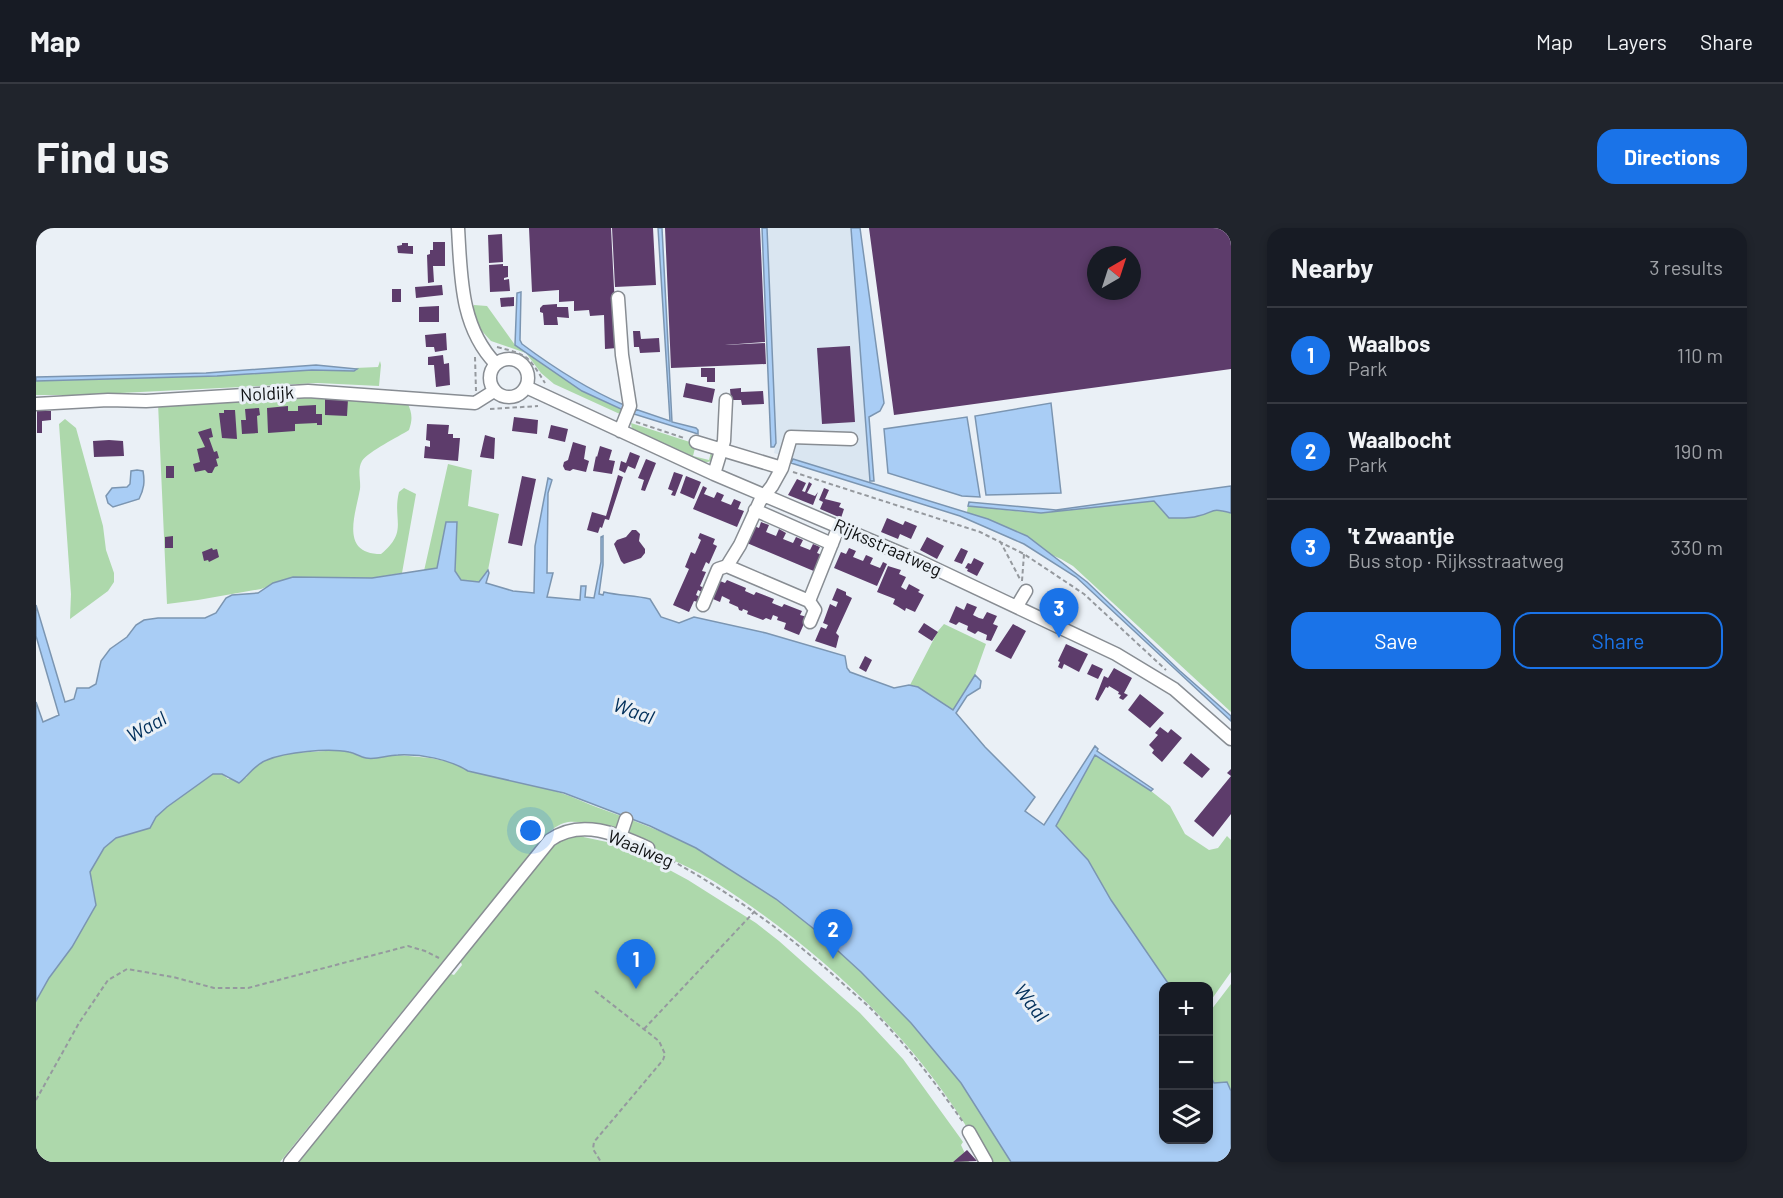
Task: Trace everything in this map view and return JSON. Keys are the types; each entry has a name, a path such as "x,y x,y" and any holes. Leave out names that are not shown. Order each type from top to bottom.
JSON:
{"street":[{"path":"458,228 465,307 473,332 496,364"},
{"path":"618,298 622,356 630,406 620,431"},
{"path":"506,359 514,359 521,363 527,372 526,387 509,403 494,391 490,384 491,370 496,364 506,359"},
{"name":"Rijksstraatweg","path":"526,387 547,404 620,431 714,474 919,561 1116,654 1152,674 1192,703 1231,739"},
{"name":"Noldijk","path":"36,404 308,391 476,403 481,400"},
{"path":"481,400 494,391"},
{"path":"714,474 724,441 726,400"},
{"path":"703,605 718,569 727,566 740,545 755,510 782,468 791,437 851,439"},
{"path":"696,442 782,468"},
{"path":"755,510 832,544"},
{"path":"809,601 839,526"},
{"path":"727,566 809,601 815,610 810,622"},
{"path":"1017,606 1026,591"},
{"path":"620,837 626,819"},
{"name":"Waalweg","path":"290,1162 550,840 560,833 577,829 594,829 648,848"},
{"path":"969,1132 986,1162"}],"path":[{"path":"495,346 526,356 533,362 545,383"},
{"path":"476,360 475,389 489,408 509,403 547,404"},
{"name":"Rijksstraatweg","path":"782,468 980,532 1000,541 1024,554 1084,594 1150,655"},
{"path":"1000,541 1022,581 1024,554"},
{"name":"Waalweg","path":"648,848 706,879 755,911 811,954 877,1014 924,1069 969,1132"},
{"path":"644,1029 755,911"},
{"path":"36,1100 79,1023 108,980 127,969 173,977 214,988 248,988 408,945 425,951 449,965"},
{"path":"595,991 659,1041 665,1054 663,1060 594,1142 593,1149 602,1162"}],"shaded area":[{"path":"767,228 851,228 870,481 868,484 774,453 776,443"}],"green space":[{"path":"474,305 487,306 515,345 582,391 623,410 622,415 554,384 541,373 526,353 491,341 481,330 472,308"},
{"path":"380,361 379,386 318,383 80,395 36,395 36,381 217,376 312,370 354,371 357,370 355,368 378,367"},
{"path":"304,394 407,402 411,416 409,430 384,444 362,461 353,530 359,547 368,552 381,554 395,539 398,525 399,492 404,488 416,494 402,573 372,578 293,577 261,589 167,604 158,403"},
{"path":"65,419 76,428 103,526 106,550 114,573 114,582 108,591 70,619 71,594 59,424"},
{"path":"631,423 696,444 693,456 709,460 711,452 715,453 712,461 703,463 632,430"},
{"path":"448,464 472,470 468,506 499,514 488,570 479,582 461,580 455,571 456,522 446,522 437,568 424,571"},
{"path":"1154,501 1173,518 1198,515 1212,509 1231,513 1231,712 1073,566 966,518 968,506 1035,513"},
{"path":"944,624 986,644 975,675 953,711 918,687 910,685 938,631"},
{"path":"347,751 364,758 398,755 430,758 455,763 468,771 561,793 672,837 734,870 806,922 840,951 903,1014 967,1091 1011,1162 989,1162 921,1062 840,977 779,926 715,882 693,870 597,826 573,822 558,826 542,839 280,1162 36,1162 36,1001 49,978 72,947 96,905 90,872 104,848 116,838 149,828 156,817 167,807 213,774 222,774 228,779 246,778 257,764 274,756"},
{"path":"1095,755 1170,806 1185,834 1209,850 1218,848 1227,836 1231,840 1231,972 1213,997 1213,982 1167,982 1111,900 1088,860 1055,826"},
{"path":"569,834 607,842 638,853 688,880 756,923 779,941 860,1013 903,1059 963,1142 961,1145 969,1162 298,1162 444,981 451,974 454,975 462,965 460,960 554,845"},
{"path":"1231,984 1231,1091 1227,1082 1214,1083 1213,1081 1213,1007"}],"water":[{"path":"658,228 662,228 672,422 696,428 698,434 634,414 635,409 670,421"},
{"path":"762,228 767,228 776,443 774,447 771,447"},
{"path":"851,228 860,228 884,403 880,411 869,417 874,481 870,481"},
{"path":"521,292 520,340 522,344 571,378 624,405 623,410 582,391 515,345 517,293"},
{"path":"316,365 357,369 354,371 312,370 217,376 36,381 36,377 206,373"},
{"path":"1051,403 1061,493 986,495 975,416"},
{"path":"967,417 980,497 962,496 888,473 884,429"},
{"path":"793,459 988,519 1027,536 1087,582 1231,716 1231,721 1076,577 1024,544 960,516 791,463"},
{"path":"131,471 143,471 144,479 139,499 113,507 108,503 106,496 112,488 127,487 130,484"},
{"name":"Waal","path":"548,478 552,480 548,493 547,573 553,573 547,597 580,600 581,586 586,586 585,597 594,598 601,562 601,537 603,536 603,565 599,594 603,595 604,592 650,599 661,617 679,623 694,617 766,633 845,656 850,672 894,688 909,685 918,687 953,710 975,675 981,681 980,688 967,696 956,713 985,747 1035,797 1025,811 1044,825 1095,746 1097,751 1153,789 1151,791 1095,755 1056,826 1088,860 1111,900 1167,982 1159,982 1159,1144 1213,1144 1213,1081 1214,1083 1227,1082 1231,1091 1231,1162 1011,1162 961,1083 911,1023 861,972 814,929 776,899 696,848 650,826 564,793 468,771 444,760 425,756 398,755 370,758 340,751 307,751 275,757 263,762 239,783 222,774 213,774 167,807 156,817 150,828 116,838 104,848 90,872 96,905 72,947 49,978 36,1001 36,702 43,722 59,715 36,636 36,605 65,702 74,699 77,688 89,688 96,684 101,661 110,649 127,637 136,625 144,620 205,618 216,613 226,598 232,595 258,593 273,583 293,577 372,578 437,568 446,522 457,522 455,571 461,580 479,582 488,570 486,583 513,591 534,593 535,546"},
{"path":"1231,486 1231,513 1216,510 1187,518 1169,518 1154,501 1041,513 968,506 969,502 1056,510"}],"building":[{"path":"529,228 611,228 617,348 605,349 604,315 590,316 589,310 574,311 574,301 559,302 559,290 532,292"},
{"path":"612,228 653,228 656,285 615,287"},
{"path":"665,228 760,228 765,342 725,345 765,343 766,364 671,368"},
{"path":"869,228 1231,228 1231,369 894,415"},
{"path":"502,234 503,262 489,263 488,235"},
{"path":"433,242 445,242 445,266 433,266 434,282 428,283 427,255 430,254 430,250 433,250"},
{"path":"402,243 413,246 413,254 398,253 397,246"},
{"path":"503,264 503,266 508,266 508,277 504,280 509,279 510,291 490,292 489,265"},
{"path":"442,285 443,295 416,298 415,287"},
{"path":"392,289 401,289 401,302 392,302"},
{"path":"514,297 514,306 501,307 500,298"},
{"path":"557,304 557,307 568,307 569,318 557,317 558,325 544,325 540,308 543,305"},
{"path":"439,306 439,322 419,322 419,307"},
{"path":"633,331 640,331 641,339 659,338 660,352 640,353 639,347 634,347"},
{"path":"446,333 447,350 435,352 434,347 426,347 425,335"},
{"path":"850,346 855,422 822,424 817,348"},
{"path":"443,355 444,364 449,363 450,385 436,387 434,365 428,365 428,357"},
{"path":"701,368 715,368 715,382 707,382 707,377 701,377"},
{"path":"686,383 715,389 712,403 683,397"},
{"path":"741,388 741,392 763,391 764,404 742,405 741,400 731,400 730,389"},
{"path":"325,398 348,399 347,416 325,415"},
{"path":"316,405 316,414 322,414 322,425 317,425 317,423 295,424 295,431 268,433 267,408 288,406 288,411 298,411 298,406"},
{"path":"259,408 258,433 242,434 241,420 246,420 245,409"},
{"path":"224,410 235,410 237,439 222,438 219,413 224,413"},
{"path":"37,411 51,411 51,420 42,421 42,433 37,433"},
{"path":"514,417 538,420 537,434 512,431"},
{"path":"427,424 449,425 448,434 453,434 453,438 460,438 458,461 424,458 425,446 430,447 430,441 426,440"},
{"path":"551,425 568,429 565,442 548,438"},
{"path":"211,428 213,437 209,438 214,452 217,451 218,466 212,473 205,470 195,472 193,464 200,462 197,449 205,447 198,432"},
{"path":"485,435 495,438 494,459 480,457"},
{"path":"93,441 123,441 124,456 94,457"},
{"path":"573,442 586,446 584,459 589,461 586,472 565,470 563,466 568,460"},
{"path":"600,446 612,450 609,460 615,461 612,474 593,471"},
{"path":"630,452 640,456 635,469 628,466 625,473 619,470 621,461 626,463"},
{"path":"646,459 656,463 645,491 641,490 644,480 638,478"},
{"path":"166,466 174,466 174,478 166,478"},
{"path":"674,472 683,475 675,496 671,495 673,491 668,489"},
{"path":"618,475 623,477 609,520 605,519 598,533 587,530 592,512 606,516"},
{"path":"522,476 536,479 522,546 508,543"},
{"path":"686,476 701,482 694,499 680,493"},
{"path":"797,479 806,483 802,491 805,492 809,482 812,484 807,493 815,496 818,492 813,505 788,495"},
{"path":"703,486 707,488 704,494 714,498 717,492 724,495 721,501 731,505 734,499 741,502 738,509 744,511 737,527 693,509"},
{"path":"824,488 829,490 825,499 841,503 839,507 844,509 841,518 820,509 823,502 819,500"},
{"path":"887,518 903,525 905,521 917,526 911,539 900,534 898,539 881,532"},
{"path":"761,522 769,525 766,532 776,536 779,529 786,533 783,539 793,543 796,537 803,540 800,546 810,550 813,544 820,547 817,553 822,555 816,572 747,543 754,526 759,528"},
{"path":"632,530 640,534 639,541 645,553 641,558 624,564 614,544 617,540 626,537"},
{"path":"700,533 715,539 713,544 717,546 709,564 706,562 702,571 706,572 700,586 704,588 702,592 698,590 696,595 700,597 698,602 694,601 689,612 673,605 689,569 685,567 691,552 695,554 701,540 698,538"},
{"path":"173,536 173,548 165,548 165,537"},
{"path":"927,537 944,546 937,559 920,550"},
{"path":"212,548 217,549 219,557 209,562 204,561 202,552"},
{"path":"849,548 856,551 853,557 863,561 866,555 873,558 870,564 880,568 883,562 887,564 877,586 834,568 841,552 846,554"},
{"path":"961,548 968,551 962,564 954,561"},
{"path":"974,558 984,563 977,576 965,568"},
{"path":"888,566 901,570 899,574 906,577 901,587 906,590 909,584 924,595 915,612 906,608 905,611 893,604 895,599 877,592"},
{"path":"727,580 746,588 745,591 754,595 756,592 774,599 772,603 782,607 784,604 802,611 800,615 807,617 799,635 784,629 786,623 777,620 778,617 773,615 771,620 766,618 763,620 747,614 748,611 739,610 738,607 729,603 730,600 722,596 720,602 713,599 720,581 725,583"},
{"path":"837,588 852,598 836,633 839,636 836,648 815,641 821,627 826,629 828,625 823,623 830,604 836,607 838,602 832,600"},
{"path":"967,603 977,607 973,615 979,618 983,619 987,612 997,616 993,624 998,626 991,641 986,640 987,635 978,631 975,634 967,630 968,626 959,622 956,625 949,622 956,606 964,610"},
{"path":"924,623 938,632 932,641 918,632"},
{"path":"1013,624 1026,631 1011,659 995,651"},
{"path":"1066,644 1088,654 1079,672 1064,664 1062,669 1058,667 1060,662 1058,661"},
{"path":"865,656 872,660 866,672 859,668"},
{"path":"1092,664 1103,669 1098,679 1087,674"},
{"path":"1114,668 1132,678 1124,693 1128,695 1123,700 1119,698 1121,695 1118,694 1119,692 1109,686 1106,687 1098,701 1095,699 1104,676 1108,678"},
{"path":"1140,694 1164,713 1150,728 1128,710"},
{"path":"1160,727 1168,733 1171,729 1182,738 1162,762 1152,753 1154,750 1149,745 1158,735 1155,733"},
{"path":"1191,753 1210,769 1202,778 1183,763"},
{"path":"1231,776 1231,814 1213,837 1194,821"},
{"path":"967,1150 977,1161 953,1162"}],"place":[{"name":"'t Zwaantje","path":"1059,638"},
{"name":"Waalbocht","path":"833,959"},
{"name":"Waalbos","path":"636,989"}]}
